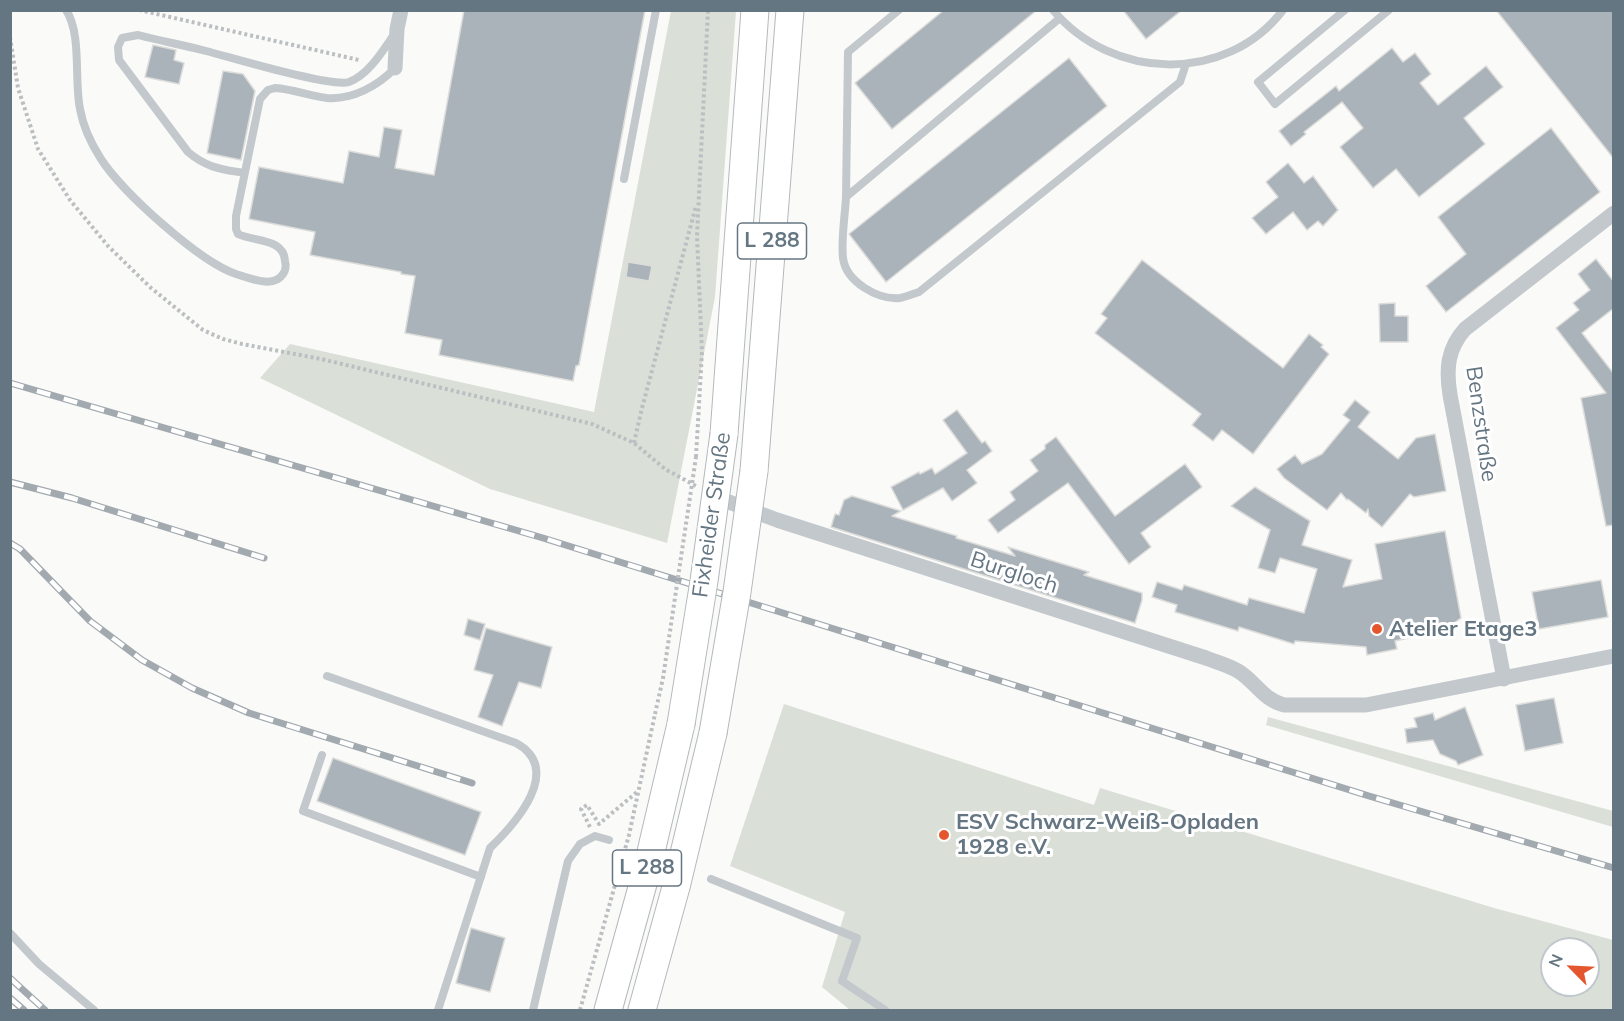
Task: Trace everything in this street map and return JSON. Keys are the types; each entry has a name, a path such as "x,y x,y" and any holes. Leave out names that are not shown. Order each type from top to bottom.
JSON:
{"highway":[{"name":"Fixheider Straße","path":"608,1011 646,873 681,724 704,581 724,434 755,10"},
{"name":"Fixheider Straße","path":"642,1011 676,887 713,733 737,592 754,471 790,10"}],"street":[{"path":"395,68 397,29 401,10"},
{"name":"Benzstraße","path":"1504,679 1450,395 1447,369 1449,359 1455,342 1465,329 1614,213"},
{"name":"Burgloch","path":"729,502 797,527 1206,658 1238,670 1263,695 1275,703 1284,705 1366,705 1504,679"},
{"path":"1504,679 1614,656"}],"lane":[{"path":"66,10 71,18 75,44 76,82 80,111 89,138 101,160 120,184 183,241 231,273 253,280 273,281 281,277 285,271 285,257 281,248 265,241 246,238 238,234 236,229 236,216 257,106 262,95 268,90 284,88 328,98 343,98 372,87 385,79 395,68"},
{"path":"624,179 656,10"},
{"path":"899,10 848,52 843,260 851,278 868,290 882,296 901,298 918,292 1180,82 1186,64"},
{"path":"846,197 1055,13 1086,41 1117,57 1151,65 1186,64 1213,59 1239,48 1262,33 1283,10"},
{"path":"1345,10 1258,81 1275,104 1389,10"},
{"path":"244,174 212,167 200,162 188,152 120,60 118,47 122,38 138,36 330,82 346,83 358,77 371,65 397,29"},
{"path":"327,676 516,743 528,749 536,760 537,774 530,800 508,831 490,848 438,1011"},
{"path":"322,756 303,811 481,877"},
{"path":"532,1011 568,861 580,844 595,836 609,840"},
{"path":"711,879 857,938 842,981 885,1011"},
{"path":"10,933 39,964 94,1011"}],"path":[{"path":"139,10 356,59 371,65"},
{"path":"580,1011 626,847 656,714 696,457 702,352 697,236 698,197 708,10"},
{"path":"10,37 18,88 38,149 70,200 115,253 151,288 203,330 242,344 321,359 592,424 634,443 664,469 729,502"},
{"path":"634,443 698,197"},
{"path":"595,836 581,809 587,805 599,824 638,791"}],"shaded area":[{"path":"671,11 736,11 715,297 667,543 490,489 260,378 290,344 594,412"},
{"name":"ESV Schwarz-Weiß-Opladen 1928 e.V.","path":"784,704 1094,805 1100,788 1494,908 1613,940 1613,1010 850,1010 822,987 845,912 730,866"},
{"path":"1268,717 1613,811 1613,827 1266,725"}],"building":[{"path":"464,10 645,10 579,365 576,366 573,381 439,355 442,340 405,333 415,276 310,255 315,232 249,219 259,167 343,183 349,151 379,157 384,127 402,130 395,168 434,175"},
{"path":"944,10 1037,10 892,129 855,83"},
{"path":"1123,10 1182,10 1146,39"},
{"path":"1496,10 1614,10 1614,159"},
{"path":"153,45 176,50 174,60 184,63 179,84 145,77"},
{"path":"1392,48 1403,62 1415,53 1431,74 1420,83 1438,105 1486,66 1503,87 1464,118 1485,144 1419,197 1396,169 1373,188 1340,147 1363,128 1342,102 1304,132 1306,134 1291,146 1279,131 1336,86 1339,91"},
{"path":"1069,58 1107,106 886,282 849,234"},
{"path":"223,71 243,74 255,91 241,160 207,153"},
{"path":"1551,128 1600,192 1446,312 1426,286 1466,254 1438,217"},
{"path":"1288,163 1304,183 1313,176 1338,210 1323,226 1318,221 1307,230 1293,212 1266,234 1252,218 1278,197 1266,182"},
{"path":"1596,259 1614,282 1614,308 1582,333 1614,374 1614,525 1606,526 1581,398 1606,393 1556,328 1579,310 1573,303 1590,290 1578,274"},
{"path":"1142,260 1283,368 1309,334 1323,345 1321,347 1329,354 1253,454 1222,430 1213,441 1192,425 1201,414 1095,333 1107,318 1101,314"},
{"path":"628,262 652,266 649,281 626,277"},
{"path":"1395,303 1395,316 1408,316 1408,342 1380,342 1379,304"},
{"path":"1355,400 1370,412 1358,427 1398,459 1416,438 1435,434 1446,491 1414,497 1410,494 1382,527 1369,516 1368,509 1366,513 1341,493 1327,510 1284,478 1277,469 1295,455 1302,464 1322,454 1350,420 1343,415"},
{"path":"957,410 982,443 985,441 992,451 967,470 977,483 952,501 943,488 903,510 891,487 919,472 920,474 932,468 935,474 967,453 943,420"},
{"path":"1056,437 1115,516 1185,464 1202,487 1141,533 1151,547 1129,564 1068,483 998,533 988,520 1015,500 1010,492 1038,471 1030,460"},
{"path":"1255,487 1310,521 1302,545 1352,560 1343,587 1382,579 1375,544 1445,531 1461,618 1454,623 1455,628 1395,641 1397,649 1367,655 1366,647 1295,641 1294,644 1239,627 1238,631 1175,612 1177,605 1152,597 1157,582 1182,590 1184,585 1247,605 1249,598 1304,613 1317,569 1280,558 1275,573 1258,568 1270,530 1231,506"},
{"path":"852,496 901,511 892,516 957,536 956,538 1015,556 1008,547 1089,572 1084,575 1142,593 1135,623 831,527 835,514 839,515 844,500"},
{"path":"1601,580 1608,617 1539,629 1532,592"},
{"path":"468,619 485,624 480,640 464,635"},
{"path":"486,628 552,647 541,688 519,682 502,726 478,717 493,675 474,670"},
{"path":"1554,698 1563,743 1525,751 1516,705"},
{"path":"1465,707 1483,755 1458,765 1456,761 1440,754 1433,740 1407,743 1405,729 1417,727 1414,718 1433,713 1435,720"},
{"path":"333,758 481,812 465,855 317,801"},
{"path":"471,928 505,938 490,992 456,983"}],"railway":[{"path":"10,383 543,538 1369,796 1614,868"},
{"path":"10,482 72,498 264,558"},
{"path":"10,543 20,549 90,621 142,660 192,688 249,713 472,783"},
{"path":"10,978 45,1010"},
{"path":"10,998 24,1010"}],"place":[{"name":"Atelier Etage3","path":"1377,629"},
{"name":"ESV Schwarz-Weiß-Opladen 1928 e.V.","path":"944,835"}]}
